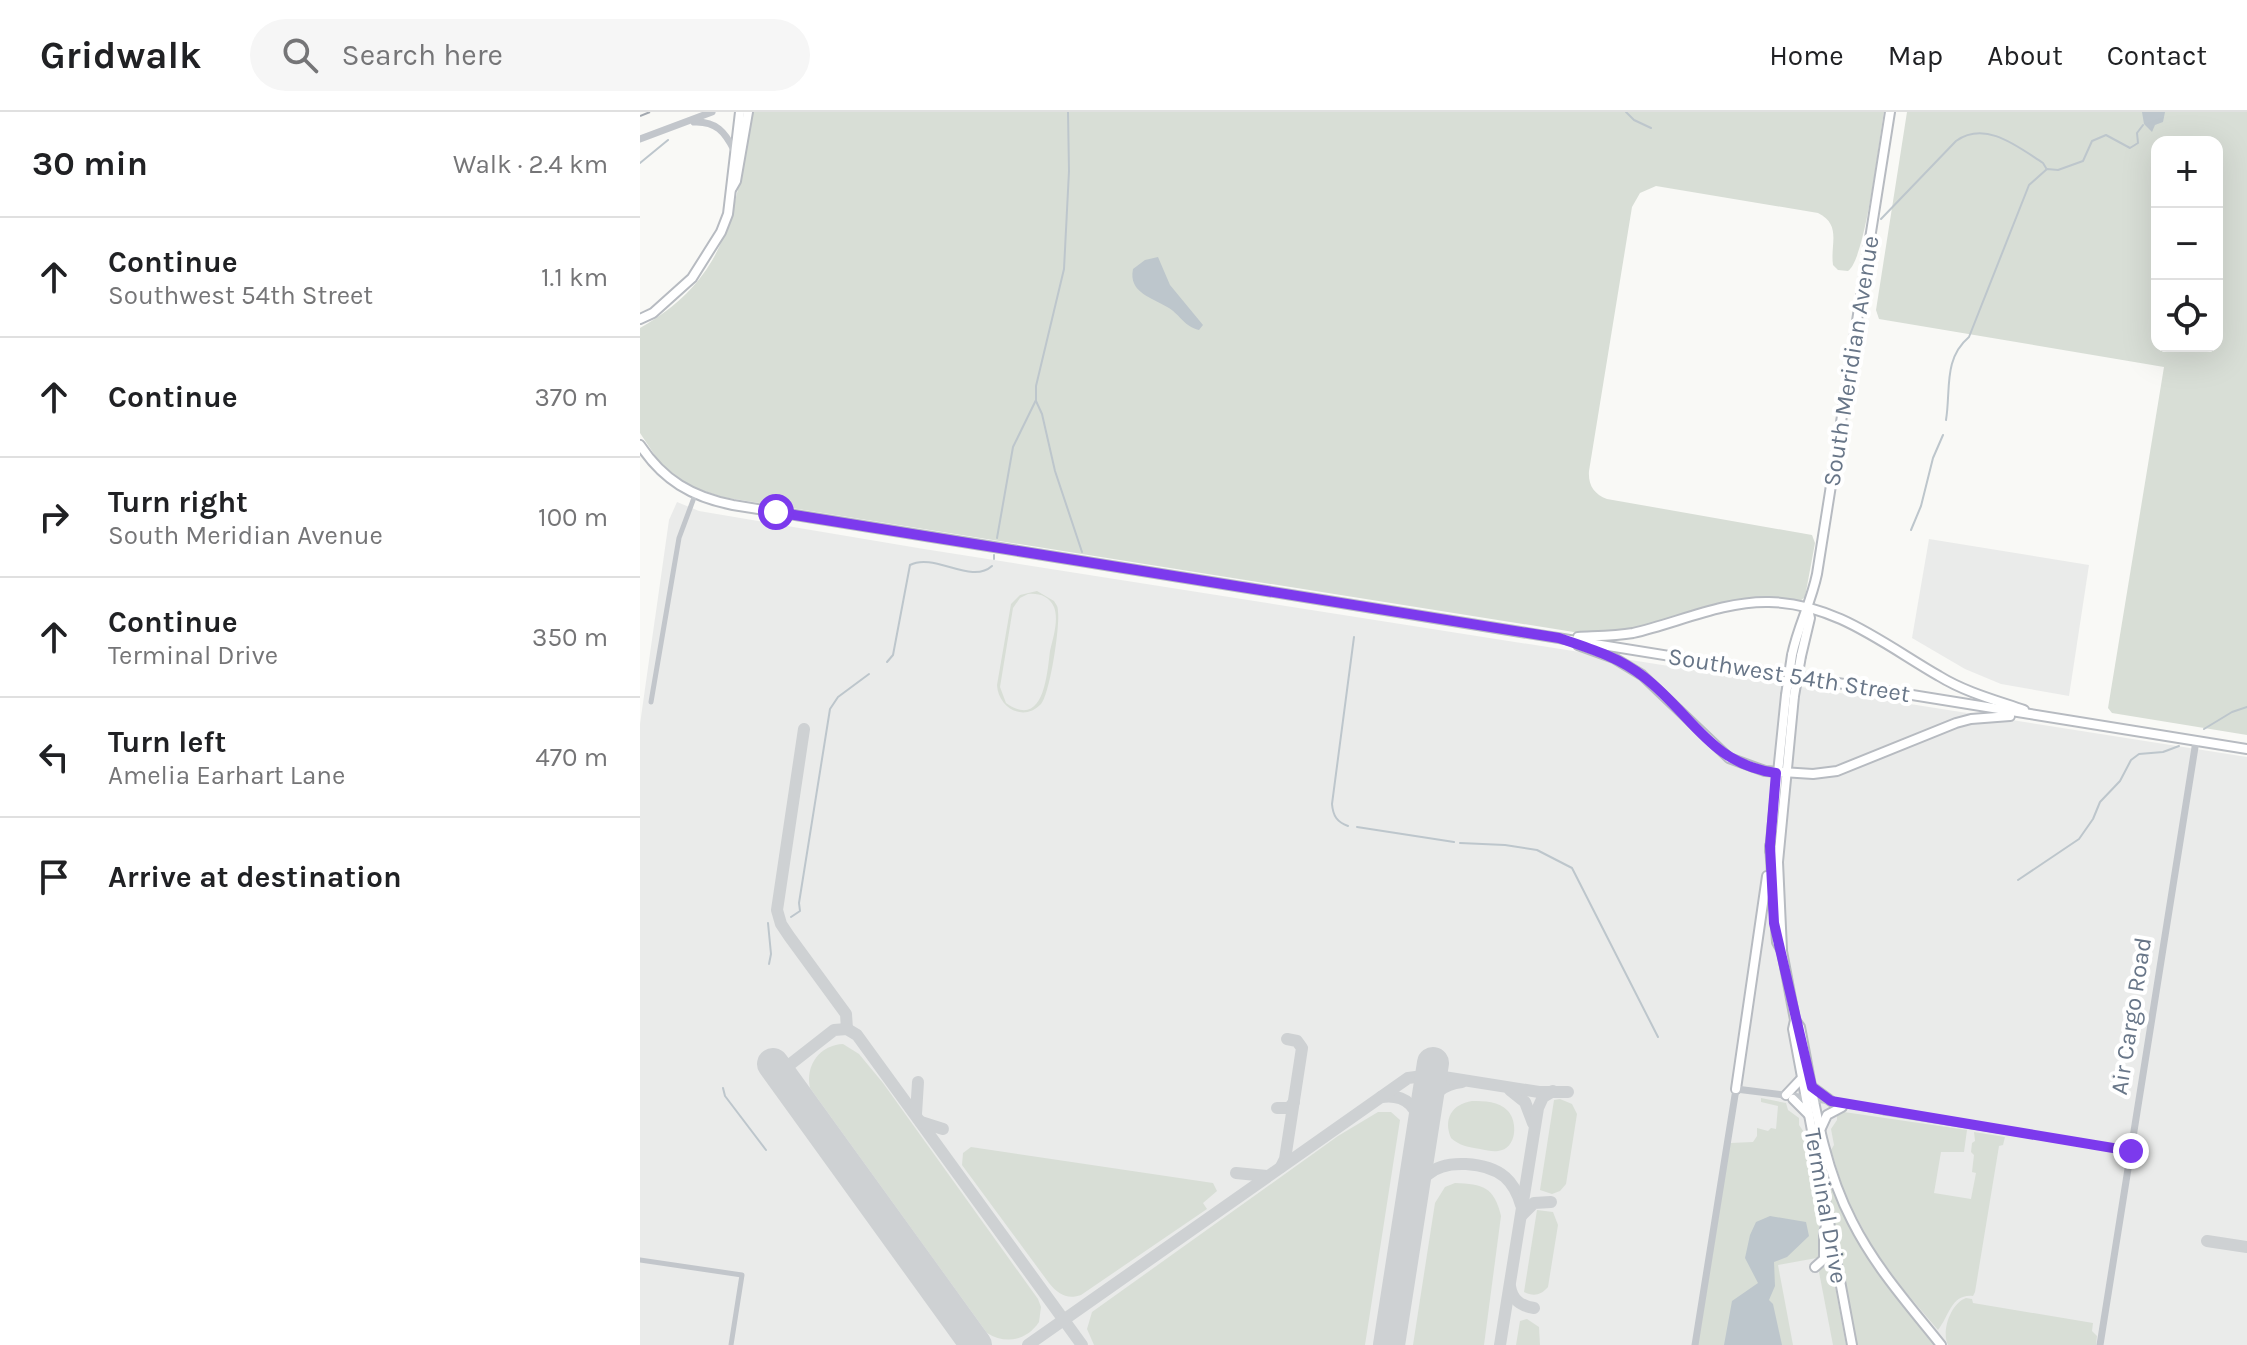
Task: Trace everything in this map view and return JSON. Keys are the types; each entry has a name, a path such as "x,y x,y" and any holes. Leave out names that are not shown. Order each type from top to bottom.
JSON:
{"main road":[{"path":"640,319 674,296 692,278 712,250 728,214 740,112"},
{"path":"731,189 736,181 748,112"},
{"name":"South Meridian Avenue","path":"1770,846 1796,656 1803,615 1808,609 1819,562 1890,112"},
{"name":"Southwest 54th Street","path":"640,445 668,478 695,495 733,505 2247,749"},
{"path":"1559,638 1632,633 1749,602 1779,603 1858,626 1941,678 1971,692 2051,719"},
{"path":"1559,638 1628,666 1659,689 1706,739 1729,758 1751,768 1781,773 1837,771 1971,719 2012,716 2051,719"},
{"name":"South Meridian Avenue","path":"1778,862 1781,773"},
{"path":"1736,1089 1770,846"},
{"name":"Terminal Drive","path":"1770,846 1774,923 1782,951"},
{"name":"Terminal Drive","path":"1778,862 1782,951 1795,1020 1793,1029 1802,1078 1821,1129 1837,1188 1860,1237 1888,1280 1941,1345"},
{"name":"Terminal Drive","path":"1795,1020 1800,1027 1812,1087 1809,1115 1852,1345"},
{"path":"1802,1078 1790,1097 1809,1115"},
{"path":"1812,1087 1831,1101"},
{"path":"1821,1129 1827,1115 1842,1107"},
{"path":"1815,1267 1824,1259 1824,1233 1828,1217"}],"street":[{"path":"640,139 712,112"},
{"path":"684,123 706,122 717,126 734,150"},
{"path":"651,702 679,538 695,495"},
{"name":"Air Cargo Road","path":"2100,1345 2196,741"},
{"path":"1695,1345 1736,1089 2131,1151"},
{"path":"1811,1100 1885,1112"},
{"path":"640,1260 742,1275 731,1345"}],"shaded area":[{"path":"752,112 1884,112 1866,223 1855,262 1848,271 1838,270 1833,265 1833,229 1818,213 1656,186 1640,193 1632,207 1589,471 1591,485 1595,492 1607,499 1812,535 1815,543 1805,597 1798,603 1772,600 1620,633 1580,633 722,497 693,487 673,475 658,460 640,433 640,328 671,308 694,286 711,262 733,208"},
{"path":"1907,112 2247,112 2247,735 2112,713 2108,708 2164,367 1879,319 1876,310"},
{"path":"2142,112 2165,112 2163,122 2155,125 2152,132 2144,124"},
{"path":"1158,257 1170,285 1203,325 1199,330 1143,294 1134,284 1133,269 1145,260"},
{"path":"677,502 699,511 924,549 2247,757 2247,1345 640,1345 640,724 669,520"},
{"path":"1929,539 2089,565 2069,696 2001,684 1965,669 1912,638"},
{"path":"1037,591 1054,601 1058,610 1056,645 1048,687 1041,704 1027,712 1007,706 998,693 997,685 1011,604 1020,595","holes":["1032,594 1043,596 1052,603 1056,623 1045,685 1036,704 1028,710 1006,703 1000,687 1013,608 1020,598"]},
{"path":"843,1044 859,1054 883,1083 1038,1299 1041,1307 1039,1322 1022,1337 1009,1340 987,1333 810,1088 810,1072 816,1058 827,1048"},
{"path":"1761,1098 1786,1103 1788,1110 1799,1118 1799,1125 1808,1138 1822,1257 1778,1265 1793,1345 1698,1345 1730,1143 1753,1142 1757,1128 1768,1131 1776,1129 1778,1106 1761,1102"},
{"path":"1554,1100 1572,1104 1577,1114 1566,1184 1552,1194 1540,1190"},
{"path":"1472,1101 1496,1103 1508,1111 1514,1134 1504,1149 1472,1148 1451,1138 1448,1125 1451,1114 1459,1105"},
{"path":"1837,1111 1967,1130 1964,1152 1941,1152 1934,1193 1971,1199 1976,1173 1972,1172 1974,1155 1971,1152 1974,1132 2005,1137 2003,1145 1999,1146 1975,1292 1973,1296 1955,1302 1938,1330 1873,1248 1845,1195 1831,1150 1834,1145 1831,1129 1837,1120"},
{"path":"1378,1112 1391,1112 1400,1120 1365,1345 1094,1345 1087,1329 1092,1312 1338,1136"},
{"path":"971,1147 1213,1183 1217,1191 1203,1203 1207,1209 1081,1295 1067,1296 1049,1283 962,1165 963,1153"},
{"path":"1820,1147 1845,1215 1937,1345 1854,1345"},
{"path":"1455,1183 1473,1184 1486,1189 1495,1199 1501,1216 1484,1345 1413,1345 1435,1203 1445,1187"},
{"path":"1537,1210 1553,1212 1558,1225 1548,1287 1534,1295 1524,1292"},
{"path":"1770,1216 1806,1222 1809,1236 1787,1257 1774,1262 1775,1286 1769,1300 1773,1304 1782,1345 1724,1345 1732,1301 1758,1283 1745,1258 1750,1235 1756,1222"},
{"path":"1831,1265 1846,1345 1833,1345 1819,1272 1821,1268"},
{"path":"1966,1298 1972,1299 1973,1303 2093,1323 2096,1345 1948,1345 1946,1332 1949,1318 1956,1305"},
{"path":"1527,1319 1539,1327 1540,1345 1516,1345 1520,1321"}],"waterway":[{"path":"997,538 1013,447 1036,400 1036,386 1064,269 1069,171 1068,112"},
{"path":"1626,112 1634,120 1651,128"},
{"path":"1946,420 1955,355 1969,337 2029,185 2047,169 2058,170 2083,161 2092,141 2106,135 2130,148 2138,143 2137,133 2143,125"},
{"path":"1881,219 1956,141 1967,135 1979,133 2001,138 2043,163 2046,168"},
{"path":"640,163 668,140"},
{"path":"1036,401 1082,552"},
{"path":"1911,530 1943,435"},
{"path":"887,662 893,655 910,565 930,562 974,572 992,566"},
{"path":"1348,826 1336,818 1332,804 1354,637"},
{"path":"791,917 800,911 830,709 838,697 869,674"},
{"path":"2204,729 2247,707"},
{"path":"2018,880 2079,839 2100,802 2120,781 2131,760 2139,754 2163,752 2179,746"},
{"path":"1357,827 1454,842"},
{"path":"1460,843 1537,850 1572,868 1658,1037"},
{"path":"768,923 769,964"},
{"path":"723,1088 725,1096 766,1150"}],"taxiway":[{"path":"804,729 777,910 781,924 846,1014 847,1029"},
{"path":"779,1073 834,1030 847,1029 857,1035 1082,1345"},
{"path":"1281,1167 1285,1159 1302,1048 1297,1041 1287,1039"},
{"path":"1028,1345 1408,1078 1431,1075 1539,1092 1568,1092"},
{"path":"916,1114 918,1082"},
{"path":"1425,1114 1438,1092 1462,1082"},
{"path":"1510,1090 1525,1102 1533,1123"},
{"path":"1500,1345 1538,1108 1543,1097 1553,1091"},
{"path":"1381,1097 1390,1096 1410,1104 1418,1117 1422,1133"},
{"path":"1277,1108 1289,1108 1294,1102"},
{"path":"921,1122 943,1129"},
{"path":"1409,1216 1423,1179 1435,1170 1455,1164 1477,1165 1497,1172 1513,1186 1521,1205"},
{"path":"1236,1173 1267,1176"},
{"path":"1521,1216 1534,1203 1551,1202"},
{"path":"2207,1241 2247,1247"},
{"path":"1510,1286 1518,1302 1534,1308"},
{"path":"967,1332 978,1345"}],"runway":[{"path":"1389,1345 1433,1063"},
{"path":"773,1064 976,1345"}],"railway":[{"path":"640,116 650,112"}],"route":[{"path":"776,512 1559,638 1614,658 1659,689 1706,739 1729,758 1751,768 1776,773 1770,846 1774,923 1812,1087 1831,1101 1885,1112 2131,1151"}]}
